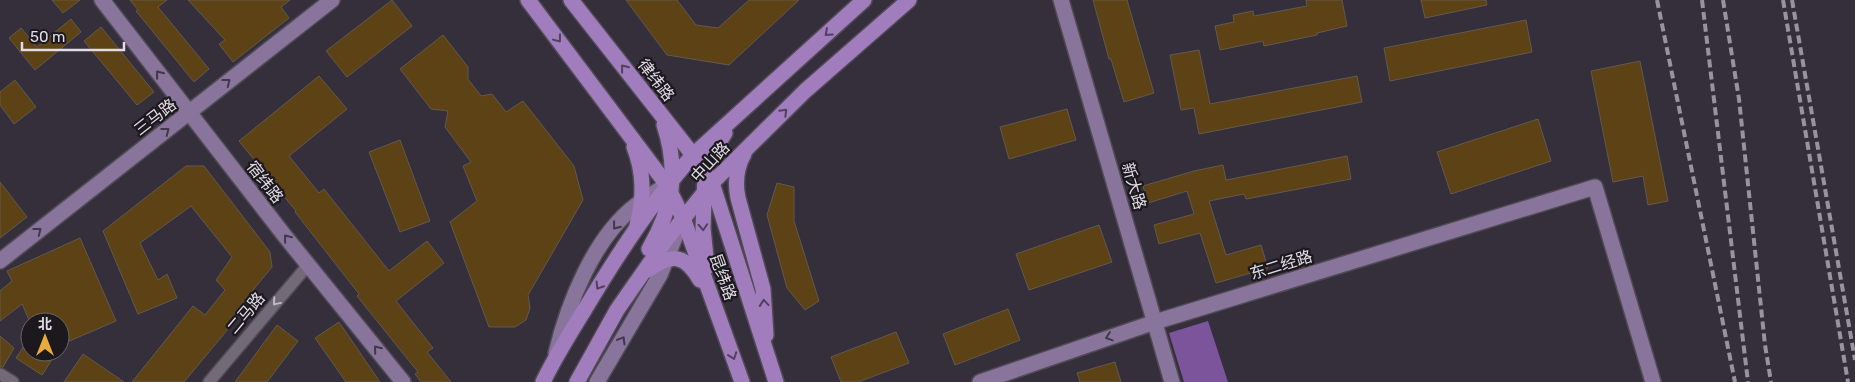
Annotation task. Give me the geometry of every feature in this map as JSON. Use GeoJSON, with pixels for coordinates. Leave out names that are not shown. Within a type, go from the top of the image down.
{"type":"FeatureCollection","features":[{"type":"Feature","properties":{"kind":"main road"},"geometry":{"type":"LineString","coordinates":[[528,0],[628,133],[670,185]]}},
{"type":"Feature","properties":{"kind":"main road","name":"律纬路"},"geometry":{"type":"LineString","coordinates":[[571,0],[693,154],[707,183]]}},
{"type":"Feature","properties":{"kind":"main road","name":"中山路"},"geometry":{"type":"LineString","coordinates":[[543,382],[556,356],[615,259],[693,154],[864,0]]}},
{"type":"Feature","properties":{"kind":"main road","name":"中山路"},"geometry":{"type":"LineString","coordinates":[[577,382],[633,286],[707,183],[749,146],[805,91],[909,0]]}},
{"type":"Feature","properties":{"kind":"main road"},"geometry":{"type":"LineString","coordinates":[[712,298],[703,228],[707,163],[718,142],[748,104]]}},
{"type":"Feature","properties":{"kind":"main road"},"geometry":{"type":"LineString","coordinates":[[633,286],[660,228],[670,185],[672,156],[670,143],[664,124],[654,106]]}},
{"type":"Feature","properties":{"kind":"main road"},"geometry":{"type":"LineString","coordinates":[[628,133],[635,150],[641,174],[641,202],[635,231]]}},
{"type":"Feature","properties":{"kind":"main road"},"geometry":{"type":"LineString","coordinates":[[749,146],[741,159],[736,183],[738,198],[763,289],[766,352]]}},
{"type":"Feature","properties":{"kind":"main road","name":"昆纬路"},"geometry":{"type":"LineString","coordinates":[[707,183],[776,382]]}},
{"type":"Feature","properties":{"kind":"main road","name":"昆纬路"},"geometry":{"type":"LineString","coordinates":[[670,185],[742,382]]}},
{"type":"Feature","properties":{"kind":"main road"},"geometry":{"type":"LineString","coordinates":[[633,286],[648,270],[668,258],[684,261],[691,267],[712,298]]}},
{"type":"Feature","properties":{"kind":"street","name":"宿纬路"},"geometry":{"type":"LineString","coordinates":[[102,0],[308,265],[403,382]]}},
{"type":"Feature","properties":{"kind":"street","name":"三马路"},"geometry":{"type":"LineString","coordinates":[[0,261],[332,0]]}},
{"type":"Feature","properties":{"kind":"street","name":"新大路"},"geometry":{"type":"LineString","coordinates":[[1061,0],[1172,382]]}},
{"type":"Feature","properties":{"kind":"street"},"geometry":{"type":"LineString","coordinates":[[556,356],[566,317],[586,269],[598,250],[621,219],[641,202],[670,185]]}},
{"type":"Feature","properties":{"kind":"street","name":"东二经路"},"geometry":{"type":"LineString","coordinates":[[980,382],[1155,322],[1595,188],[1653,382]]}},
{"type":"Feature","properties":{"kind":"street"},"geometry":{"type":"LineString","coordinates":[[597,382],[649,296],[668,258],[683,218]]}},
{"type":"Feature","properties":{"kind":"street","name":"二马路"},"geometry":{"type":"LineString","coordinates":[[209,382],[308,265]]}},
{"type":"Feature","properties":{"kind":"street"},"geometry":{"type":"LineString","coordinates":[[0,374],[13,382]]}},
{"type":"Feature","properties":{"kind":"shaded area"},"geometry":{"type":"Polygon","coordinates":[[[1208,321],[1228,382],[1184,382],[1169,333],[1208,321]]]}},
{"type":"Feature","properties":{"kind":"building"},"geometry":{"type":"Polygon","coordinates":[[[52,0],[80,0],[63,13],[52,0]]]}},
{"type":"Feature","properties":{"kind":"building"},"geometry":{"type":"Polygon","coordinates":[[[130,0],[167,0],[158,7],[209,69],[194,82],[136,11],[138,10],[130,0]]]}},
{"type":"Feature","properties":{"kind":"building"},"geometry":{"type":"Polygon","coordinates":[[[188,0],[290,0],[281,7],[289,18],[233,62],[219,44],[225,40],[188,0]]]}},
{"type":"Feature","properties":{"kind":"building"},"geometry":{"type":"Polygon","coordinates":[[[392,0],[412,26],[347,77],[326,51],[392,0]]]}},
{"type":"Feature","properties":{"kind":"building"},"geometry":{"type":"Polygon","coordinates":[[[626,0],[677,0],[696,25],[718,28],[749,0],[799,0],[729,65],[667,55],[626,0]]]}},
{"type":"Feature","properties":{"kind":"building"},"geometry":{"type":"Polygon","coordinates":[[[1093,0],[1127,0],[1154,93],[1124,102],[1111,59],[1109,59],[1093,0]]]}},
{"type":"Feature","properties":{"kind":"building"},"geometry":{"type":"Polygon","coordinates":[[[1306,0],[1342,0],[1347,26],[1317,33],[1317,35],[1264,46],[1263,41],[1220,50],[1215,26],[1234,22],[1233,15],[1253,11],[1254,16],[1307,6],[1306,0]]]}},
{"type":"Feature","properties":{"kind":"building"},"geometry":{"type":"Polygon","coordinates":[[[1421,0],[1486,0],[1487,5],[1425,18],[1421,0]]]}},
{"type":"Feature","properties":{"kind":"building"},"geometry":{"type":"Polygon","coordinates":[[[71,19],[81,32],[35,70],[9,38],[21,28],[37,47],[71,19]]]}},
{"type":"Feature","properties":{"kind":"building"},"geometry":{"type":"Polygon","coordinates":[[[1526,20],[1532,52],[1390,81],[1384,48],[1526,20]]]}},
{"type":"Feature","properties":{"kind":"building"},"geometry":{"type":"Polygon","coordinates":[[[101,27],[154,92],[137,105],[84,41],[101,27]]]}},
{"type":"Feature","properties":{"kind":"building"},"geometry":{"type":"Polygon","coordinates":[[[443,35],[468,67],[468,79],[481,96],[492,94],[506,112],[523,101],[574,166],[583,200],[528,295],[530,308],[526,320],[515,327],[489,327],[450,222],[477,201],[463,166],[471,162],[445,127],[448,111],[431,109],[400,69],[443,35]]]}},
{"type":"Feature","properties":{"kind":"building"},"geometry":{"type":"Polygon","coordinates":[[[1199,50],[1210,104],[1357,76],[1362,102],[1199,134],[1194,108],[1181,110],[1170,55],[1199,50]]]}},
{"type":"Feature","properties":{"kind":"building"},"geometry":{"type":"Polygon","coordinates":[[[1640,61],[1668,201],[1648,205],[1643,176],[1613,182],[1591,71],[1640,61]]]}},
{"type":"Feature","properties":{"kind":"building"},"geometry":{"type":"Polygon","coordinates":[[[319,76],[347,109],[289,156],[319,193],[324,189],[389,271],[427,241],[444,263],[396,301],[433,348],[427,352],[451,382],[421,382],[415,374],[418,372],[357,296],[359,294],[296,211],[239,141],[319,76]]]}},
{"type":"Feature","properties":{"kind":"building"},"geometry":{"type":"Polygon","coordinates":[[[15,80],[36,107],[14,124],[0,105],[0,92],[15,80]]]}},
{"type":"Feature","properties":{"kind":"building"},"geometry":{"type":"Polygon","coordinates":[[[1067,109],[1076,140],[1009,159],[1000,127],[1067,109]]]}},
{"type":"Feature","properties":{"kind":"building"},"geometry":{"type":"Polygon","coordinates":[[[1538,119],[1551,161],[1451,194],[1437,152],[1538,119]]]}},
{"type":"Feature","properties":{"kind":"building"},"geometry":{"type":"Polygon","coordinates":[[[400,140],[430,221],[400,232],[369,152],[400,140]]]}},
{"type":"Feature","properties":{"kind":"building"},"geometry":{"type":"Polygon","coordinates":[[[1347,156],[1351,179],[1246,199],[1244,194],[1209,201],[1226,255],[1261,245],[1268,268],[1216,283],[1200,233],[1159,244],[1154,225],[1194,214],[1187,191],[1148,203],[1143,186],[1194,171],[1223,165],[1226,180],[1347,156]]]}},
{"type":"Feature","properties":{"kind":"building"},"geometry":{"type":"Polygon","coordinates":[[[186,166],[204,166],[270,252],[272,267],[234,313],[238,317],[184,382],[132,382],[193,306],[205,315],[225,290],[216,280],[232,257],[191,206],[140,243],[158,280],[167,274],[177,298],[138,314],[103,231],[186,166]]]}},
{"type":"Feature","properties":{"kind":"building"},"geometry":{"type":"Polygon","coordinates":[[[0,182],[27,217],[0,238],[0,182]]]}},
{"type":"Feature","properties":{"kind":"building"},"geometry":{"type":"Polygon","coordinates":[[[777,183],[794,187],[794,221],[819,301],[805,310],[787,288],[767,215],[777,183]]]}},
{"type":"Feature","properties":{"kind":"building"},"geometry":{"type":"Polygon","coordinates":[[[1099,225],[1112,262],[1029,290],[1016,254],[1099,225]]]}},
{"type":"Feature","properties":{"kind":"building"},"geometry":{"type":"Polygon","coordinates":[[[80,238],[116,321],[70,341],[70,312],[26,312],[22,304],[0,321],[0,291],[12,281],[7,271],[80,238]]]}},
{"type":"Feature","properties":{"kind":"building"},"geometry":{"type":"Polygon","coordinates":[[[1008,309],[1020,340],[955,365],[943,334],[1008,309]]]}},
{"type":"Feature","properties":{"kind":"building"},"geometry":{"type":"Polygon","coordinates":[[[339,322],[380,382],[346,382],[315,338],[339,322]]]}},
{"type":"Feature","properties":{"kind":"building"},"geometry":{"type":"Polygon","coordinates":[[[277,325],[298,341],[267,382],[235,382],[277,325]]]}},
{"type":"Feature","properties":{"kind":"building"},"geometry":{"type":"Polygon","coordinates":[[[896,332],[909,363],[858,382],[841,382],[831,357],[896,332]]]}},
{"type":"Feature","properties":{"kind":"building"},"geometry":{"type":"Polygon","coordinates":[[[0,336],[14,348],[3,367],[0,367],[0,336]]]}},
{"type":"Feature","properties":{"kind":"building"},"geometry":{"type":"Polygon","coordinates":[[[20,352],[20,361],[16,358],[20,352]]]}},
{"type":"Feature","properties":{"kind":"building"},"geometry":{"type":"Polygon","coordinates":[[[83,354],[124,382],[64,382],[83,354]]]}},
{"type":"Feature","properties":{"kind":"building"},"geometry":{"type":"Polygon","coordinates":[[[22,362],[50,362],[42,375],[22,362]]]}},
{"type":"Feature","properties":{"kind":"building"},"geometry":{"type":"Polygon","coordinates":[[[1115,362],[1121,382],[1080,382],[1077,373],[1115,362]]]}},
{"type":"Feature","properties":{"kind":"railway"},"geometry":{"type":"LineString","coordinates":[[1657,0],[1735,382]]}},
{"type":"Feature","properties":{"kind":"railway"},"geometry":{"type":"LineString","coordinates":[[1702,0],[1748,382]]}},
{"type":"Feature","properties":{"kind":"railway"},"geometry":{"type":"LineString","coordinates":[[1723,0],[1739,99],[1765,345],[1771,382]]}},
{"type":"Feature","properties":{"kind":"railway"},"geometry":{"type":"LineString","coordinates":[[1783,0],[1848,382]]}},
{"type":"Feature","properties":{"kind":"railway"},"geometry":{"type":"LineString","coordinates":[[1792,0],[1855,360]]}}]}
